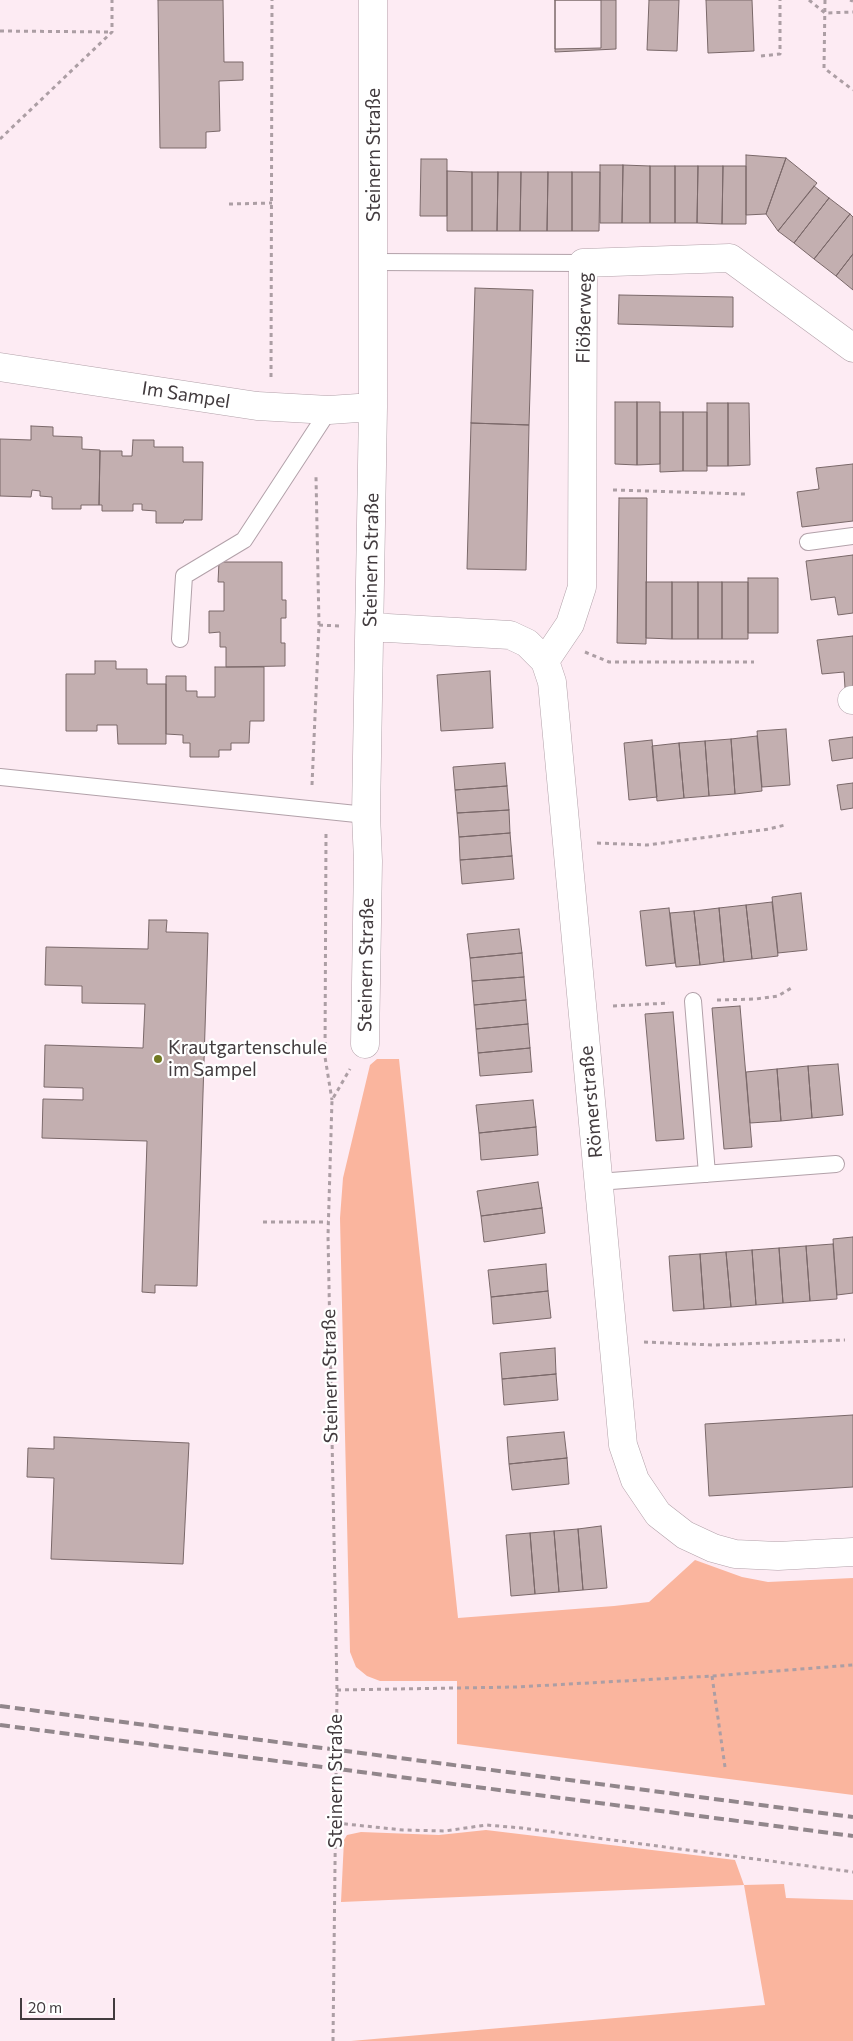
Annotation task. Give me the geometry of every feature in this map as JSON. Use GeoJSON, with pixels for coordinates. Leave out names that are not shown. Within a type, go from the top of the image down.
{"type":"FeatureCollection","features":[{"type":"Feature","properties":{"kind":"street","name":"Steinern Straße"},"geometry":{"type":"LineString","coordinates":[[365,1044],[368,861],[366,815],[373,408],[373,0]]}},
{"type":"Feature","properties":{"kind":"street","name":"Flößerweg"},"geometry":{"type":"LineString","coordinates":[[552,651],[570,624],[582,587],[583,263],[730,258],[853,348]]}},
{"type":"Feature","properties":{"kind":"street","name":"Im Sampel"},"geometry":{"type":"LineString","coordinates":[[0,366],[269,406],[329,410],[373,408]]}},
{"type":"Feature","properties":{"kind":"street","name":"Römerstraße"},"geometry":{"type":"LineString","coordinates":[[370,627],[510,636],[552,651],[552,682],[623,1445],[635,1480],[658,1514],[685,1535],[713,1548],[735,1554],[778,1556],[853,1552]]}},
{"type":"Feature","properties":{"kind":"lane"},"geometry":{"type":"LineString","coordinates":[[374,262],[583,263]]}},
{"type":"Feature","properties":{"kind":"lane"},"geometry":{"type":"LineString","coordinates":[[180,639],[184,576],[244,540],[329,410]]}},
{"type":"Feature","properties":{"kind":"lane"},"geometry":{"type":"LineString","coordinates":[[808,542],[853,536]]}},
{"type":"Feature","properties":{"kind":"lane"},"geometry":{"type":"LineString","coordinates":[[0,777],[366,815]]}},
{"type":"Feature","properties":{"kind":"lane"},"geometry":{"type":"LineString","coordinates":[[692,1001],[707,1174]]}},
{"type":"Feature","properties":{"kind":"lane"},"geometry":{"type":"LineString","coordinates":[[598,1182],[836,1164]]}},
{"type":"Feature","properties":{"kind":"path"},"geometry":{"type":"LineString","coordinates":[[0,139],[112,32],[112,0]]}},
{"type":"Feature","properties":{"kind":"path"},"geometry":{"type":"LineString","coordinates":[[269,406],[272,368],[272,0]]}},
{"type":"Feature","properties":{"kind":"path"},"geometry":{"type":"LineString","coordinates":[[761,56],[780,54],[780,0]]}},
{"type":"Feature","properties":{"kind":"path"},"geometry":{"type":"LineString","coordinates":[[809,0],[825,13],[853,12]]}},
{"type":"Feature","properties":{"kind":"path"},"geometry":{"type":"LineString","coordinates":[[825,0],[824,68],[853,90]]}},
{"type":"Feature","properties":{"kind":"path"},"geometry":{"type":"LineString","coordinates":[[0,31],[112,32]]}},
{"type":"Feature","properties":{"kind":"path"},"geometry":{"type":"LineString","coordinates":[[229,204],[272,203]]}},
{"type":"Feature","properties":{"kind":"path"},"geometry":{"type":"LineString","coordinates":[[316,473],[319,625],[319,810],[325,1057],[332,1100]]}},
{"type":"Feature","properties":{"kind":"path"},"geometry":{"type":"LineString","coordinates":[[582,488],[746,494]]}},
{"type":"Feature","properties":{"kind":"path"},"geometry":{"type":"LineString","coordinates":[[552,651],[609,662],[754,662]]}},
{"type":"Feature","properties":{"kind":"path"},"geometry":{"type":"LineString","coordinates":[[567,841],[647,845],[769,829],[785,824]]}},
{"type":"Feature","properties":{"kind":"path","name":"Steinern Straße"},"geometry":{"type":"LineString","coordinates":[[334,2041],[337,1690],[327,1283],[328,1222],[332,1100],[365,1044]]}},
{"type":"Feature","properties":{"kind":"path"},"geometry":{"type":"LineString","coordinates":[[262,1222],[328,1222]]}},
{"type":"Feature","properties":{"kind":"path"},"geometry":{"type":"LineString","coordinates":[[613,1340],[713,1345],[845,1340]]}},
{"type":"Feature","properties":{"kind":"path"},"geometry":{"type":"LineString","coordinates":[[337,1690],[516,1687],[712,1676],[853,1665]]}},
{"type":"Feature","properties":{"kind":"path"},"geometry":{"type":"LineString","coordinates":[[712,1676],[725,1766]]}},
{"type":"Feature","properties":{"kind":"path"},"geometry":{"type":"LineString","coordinates":[[336,1822],[403,1830],[445,1831],[486,1825],[522,1828],[853,1872]]}},
{"type":"Feature","properties":{"kind":"shaded area"},"geometry":{"type":"Polygon","coordinates":[[[377,1059],[399,1059],[458,1618],[649,1602],[695,1560],[742,1577],[768,1582],[853,1578],[853,1795],[457,1744],[457,1681],[380,1681],[367,1676],[356,1667],[350,1652],[340,1218],[343,1178],[370,1065],[377,1059]]]}},
{"type":"Feature","properties":{"kind":"shaded area"},"geometry":{"type":"Polygon","coordinates":[[[486,1830],[735,1860],[744,1885],[341,1902],[344,1840],[347,1835],[361,1832],[439,1835],[486,1830]]]}},
{"type":"Feature","properties":{"kind":"shaded area"},"geometry":{"type":"Polygon","coordinates":[[[784,1884],[786,1898],[853,1900],[853,2041],[351,2041],[765,2005],[744,1885],[784,1884]]]}},
{"type":"Feature","properties":{"kind":"building"},"geometry":{"type":"Polygon","coordinates":[[[158,0],[223,0],[224,62],[243,62],[243,80],[219,81],[220,131],[206,132],[206,148],[160,148],[158,0]]]}},
{"type":"Feature","properties":{"kind":"building"},"geometry":{"type":"Polygon","coordinates":[[[555,0],[601,0],[601,48],[555,49],[555,0]]]}},
{"type":"Feature","properties":{"kind":"building"},"geometry":{"type":"Polygon","coordinates":[[[555,0],[616,0],[616,49],[555,52],[555,0]]]}},
{"type":"Feature","properties":{"kind":"building"},"geometry":{"type":"Polygon","coordinates":[[[649,0],[679,0],[677,51],[647,50],[649,0]]]}},
{"type":"Feature","properties":{"kind":"building"},"geometry":{"type":"Polygon","coordinates":[[[706,0],[752,0],[754,51],[708,53],[706,0]]]}},
{"type":"Feature","properties":{"kind":"building"},"geometry":{"type":"Polygon","coordinates":[[[746,155],[786,158],[766,214],[746,215],[746,155]]]}},
{"type":"Feature","properties":{"kind":"building"},"geometry":{"type":"Polygon","coordinates":[[[786,158],[817,183],[778,231],[766,214],[786,158]]]}},
{"type":"Feature","properties":{"kind":"building"},"geometry":{"type":"Polygon","coordinates":[[[421,159],[447,159],[447,216],[420,216],[421,159]]]}},
{"type":"Feature","properties":{"kind":"building"},"geometry":{"type":"Polygon","coordinates":[[[600,165],[623,165],[622,223],[600,223],[600,165]]]}},
{"type":"Feature","properties":{"kind":"building"},"geometry":{"type":"Polygon","coordinates":[[[623,165],[650,166],[650,223],[622,223],[623,165]]]}},
{"type":"Feature","properties":{"kind":"building"},"geometry":{"type":"Polygon","coordinates":[[[650,166],[675,166],[675,223],[650,223],[650,166]]]}},
{"type":"Feature","properties":{"kind":"building"},"geometry":{"type":"Polygon","coordinates":[[[675,166],[698,166],[697,223],[675,223],[675,166]]]}},
{"type":"Feature","properties":{"kind":"building"},"geometry":{"type":"Polygon","coordinates":[[[698,166],[723,166],[722,224],[697,223],[698,166]]]}},
{"type":"Feature","properties":{"kind":"building"},"geometry":{"type":"Polygon","coordinates":[[[723,166],[746,166],[746,224],[722,224],[723,166]]]}},
{"type":"Feature","properties":{"kind":"building"},"geometry":{"type":"Polygon","coordinates":[[[447,171],[472,172],[472,231],[447,231],[447,171]]]}},
{"type":"Feature","properties":{"kind":"building"},"geometry":{"type":"Polygon","coordinates":[[[472,172],[498,172],[497,231],[472,231],[472,172]]]}},
{"type":"Feature","properties":{"kind":"building"},"geometry":{"type":"Polygon","coordinates":[[[498,172],[521,172],[520,231],[497,231],[498,172]]]}},
{"type":"Feature","properties":{"kind":"building"},"geometry":{"type":"Polygon","coordinates":[[[521,172],[548,172],[547,231],[520,231],[521,172]]]}},
{"type":"Feature","properties":{"kind":"building"},"geometry":{"type":"Polygon","coordinates":[[[548,172],[572,172],[572,231],[547,231],[548,172]]]}},
{"type":"Feature","properties":{"kind":"building"},"geometry":{"type":"Polygon","coordinates":[[[572,172],[600,172],[599,231],[572,231],[572,172]]]}},
{"type":"Feature","properties":{"kind":"building"},"geometry":{"type":"Polygon","coordinates":[[[814,186],[829,198],[794,243],[778,231],[814,186]]]}},
{"type":"Feature","properties":{"kind":"building"},"geometry":{"type":"Polygon","coordinates":[[[829,198],[850,214],[814,259],[794,243],[829,198]]]}},
{"type":"Feature","properties":{"kind":"building"},"geometry":{"type":"Polygon","coordinates":[[[850,214],[853,217],[853,254],[836,276],[814,259],[850,214]]]}},
{"type":"Feature","properties":{"kind":"building"},"geometry":{"type":"Polygon","coordinates":[[[853,254],[853,290],[836,276],[853,254]]]}},
{"type":"Feature","properties":{"kind":"building"},"geometry":{"type":"Polygon","coordinates":[[[475,288],[533,290],[529,425],[471,423],[475,288]]]}},
{"type":"Feature","properties":{"kind":"building"},"geometry":{"type":"Polygon","coordinates":[[[619,295],[733,297],[733,327],[618,324],[619,295]]]}},
{"type":"Feature","properties":{"kind":"building"},"geometry":{"type":"Polygon","coordinates":[[[615,402],[637,402],[637,465],[615,464],[615,402]]]}},
{"type":"Feature","properties":{"kind":"building"},"geometry":{"type":"Polygon","coordinates":[[[637,402],[660,402],[660,464],[637,465],[637,402]]]}},
{"type":"Feature","properties":{"kind":"building"},"geometry":{"type":"Polygon","coordinates":[[[707,403],[728,403],[728,466],[707,466],[707,403]]]}},
{"type":"Feature","properties":{"kind":"building"},"geometry":{"type":"Polygon","coordinates":[[[728,403],[749,403],[750,465],[728,466],[728,403]]]}},
{"type":"Feature","properties":{"kind":"building"},"geometry":{"type":"Polygon","coordinates":[[[660,412],[683,412],[683,471],[660,472],[660,412]]]}},
{"type":"Feature","properties":{"kind":"building"},"geometry":{"type":"Polygon","coordinates":[[[683,412],[707,412],[707,471],[683,471],[683,412]]]}},
{"type":"Feature","properties":{"kind":"building"},"geometry":{"type":"Polygon","coordinates":[[[471,423],[529,425],[526,570],[467,569],[471,423]]]}},
{"type":"Feature","properties":{"kind":"building"},"geometry":{"type":"Polygon","coordinates":[[[31,426],[53,427],[53,436],[82,437],[82,449],[100,450],[99,505],[81,505],[81,509],[52,509],[52,497],[40,496],[40,491],[32,490],[31,497],[0,496],[0,439],[31,440],[31,426]]]}},
{"type":"Feature","properties":{"kind":"building"},"geometry":{"type":"Polygon","coordinates":[[[133,440],[154,440],[154,447],[183,447],[183,462],[203,462],[202,520],[184,520],[183,523],[156,523],[156,511],[142,510],[142,504],[133,504],[133,511],[102,511],[102,505],[99,505],[100,451],[122,451],[122,456],[132,456],[133,440]]]}},
{"type":"Feature","properties":{"kind":"building"},"geometry":{"type":"Polygon","coordinates":[[[853,464],[853,521],[802,527],[797,492],[819,489],[816,468],[853,464]]]}},
{"type":"Feature","properties":{"kind":"building"},"geometry":{"type":"Polygon","coordinates":[[[619,498],[647,498],[646,644],[617,643],[619,498]]]}},
{"type":"Feature","properties":{"kind":"building"},"geometry":{"type":"Polygon","coordinates":[[[853,555],[853,613],[838,615],[835,597],[811,600],[806,561],[853,555]]]}},
{"type":"Feature","properties":{"kind":"building"},"geometry":{"type":"Polygon","coordinates":[[[219,562],[282,562],[282,600],[286,600],[286,618],[281,618],[281,643],[285,643],[285,666],[226,667],[226,647],[220,647],[220,632],[209,633],[209,611],[224,611],[224,582],[218,582],[219,562]]]}},
{"type":"Feature","properties":{"kind":"building"},"geometry":{"type":"Polygon","coordinates":[[[748,578],[778,578],[778,633],[748,633],[748,578]]]}},
{"type":"Feature","properties":{"kind":"building"},"geometry":{"type":"Polygon","coordinates":[[[646,582],[672,582],[672,639],[646,638],[646,582]]]}},
{"type":"Feature","properties":{"kind":"building"},"geometry":{"type":"Polygon","coordinates":[[[672,582],[698,582],[698,639],[672,639],[672,582]]]}},
{"type":"Feature","properties":{"kind":"building"},"geometry":{"type":"Polygon","coordinates":[[[698,582],[722,582],[722,639],[698,639],[698,582]]]}},
{"type":"Feature","properties":{"kind":"building"},"geometry":{"type":"Polygon","coordinates":[[[722,582],[748,582],[748,639],[722,639],[722,582]]]}},
{"type":"Feature","properties":{"kind":"building"},"geometry":{"type":"Polygon","coordinates":[[[853,636],[853,687],[845,688],[844,672],[822,674],[817,640],[853,636]]]}},
{"type":"Feature","properties":{"kind":"building"},"geometry":{"type":"Polygon","coordinates":[[[95,661],[116,661],[116,669],[147,669],[147,684],[166,684],[166,744],[118,744],[117,725],[97,725],[97,731],[66,731],[66,674],[95,674],[95,661]]]}},
{"type":"Feature","properties":{"kind":"building"},"geometry":{"type":"Polygon","coordinates":[[[215,667],[264,667],[264,721],[250,721],[249,743],[231,743],[231,750],[219,750],[219,757],[190,757],[190,743],[183,743],[183,735],[166,734],[166,676],[186,676],[186,691],[197,691],[197,697],[215,697],[215,667]]]}},
{"type":"Feature","properties":{"kind":"building"},"geometry":{"type":"Polygon","coordinates":[[[490,671],[493,728],[441,731],[437,675],[490,671]]]}},
{"type":"Feature","properties":{"kind":"building"},"geometry":{"type":"Polygon","coordinates":[[[786,729],[790,785],[762,787],[757,731],[786,729]]]}},
{"type":"Feature","properties":{"kind":"building"},"geometry":{"type":"Polygon","coordinates":[[[757,736],[762,791],[735,794],[731,739],[757,736]]]}},
{"type":"Feature","properties":{"kind":"building"},"geometry":{"type":"Polygon","coordinates":[[[853,737],[853,758],[832,761],[829,740],[853,737]]]}},
{"type":"Feature","properties":{"kind":"building"},"geometry":{"type":"Polygon","coordinates":[[[731,739],[735,794],[709,796],[705,741],[731,739]]]}},
{"type":"Feature","properties":{"kind":"building"},"geometry":{"type":"Polygon","coordinates":[[[652,740],[657,797],[629,800],[624,743],[652,740]]]}},
{"type":"Feature","properties":{"kind":"building"},"geometry":{"type":"Polygon","coordinates":[[[705,741],[709,796],[684,798],[679,743],[705,741]]]}},
{"type":"Feature","properties":{"kind":"building"},"geometry":{"type":"Polygon","coordinates":[[[679,743],[684,798],[657,801],[652,746],[679,743]]]}},
{"type":"Feature","properties":{"kind":"building"},"geometry":{"type":"Polygon","coordinates":[[[505,763],[507,786],[455,790],[453,767],[505,763]]]}},
{"type":"Feature","properties":{"kind":"building"},"geometry":{"type":"Polygon","coordinates":[[[853,783],[853,808],[841,810],[837,785],[853,783]]]}},
{"type":"Feature","properties":{"kind":"building"},"geometry":{"type":"Polygon","coordinates":[[[507,786],[509,810],[457,813],[455,790],[507,786]]]}},
{"type":"Feature","properties":{"kind":"building"},"geometry":{"type":"Polygon","coordinates":[[[509,810],[510,833],[459,837],[457,813],[509,810]]]}},
{"type":"Feature","properties":{"kind":"building"},"geometry":{"type":"Polygon","coordinates":[[[510,833],[512,856],[460,860],[459,837],[510,833]]]}},
{"type":"Feature","properties":{"kind":"building"},"geometry":{"type":"Polygon","coordinates":[[[512,856],[514,879],[462,884],[460,860],[512,856]]]}},
{"type":"Feature","properties":{"kind":"building"},"geometry":{"type":"Polygon","coordinates":[[[801,893],[807,950],[778,953],[772,897],[801,893]]]}},
{"type":"Feature","properties":{"kind":"building"},"geometry":{"type":"Polygon","coordinates":[[[772,902],[778,956],[752,959],[746,905],[772,902]]]}},
{"type":"Feature","properties":{"kind":"building"},"geometry":{"type":"Polygon","coordinates":[[[746,905],[752,959],[724,962],[719,908],[746,905]]]}},
{"type":"Feature","properties":{"kind":"building"},"geometry":{"type":"Polygon","coordinates":[[[669,908],[675,963],[646,966],[640,911],[669,908]]]}},
{"type":"Feature","properties":{"kind":"building"},"geometry":{"type":"Polygon","coordinates":[[[719,908],[724,962],[700,965],[694,911],[719,908]]]}},
{"type":"Feature","properties":{"kind":"building"},"geometry":{"type":"Polygon","coordinates":[[[694,911],[700,965],[676,967],[670,913],[694,911]]]}},
{"type":"Feature","properties":{"kind":"building"},"geometry":{"type":"Polygon","coordinates":[[[149,920],[167,920],[166,932],[208,933],[197,1286],[155,1285],[155,1293],[142,1292],[147,1141],[42,1138],[43,1099],[83,1100],[83,1088],[44,1087],[45,1045],[143,1048],[145,1004],[82,1003],[82,986],[45,985],[46,947],[148,949],[149,920]]]}},
{"type":"Feature","properties":{"kind":"building"},"geometry":{"type":"Polygon","coordinates":[[[519,929],[522,953],[470,958],[467,934],[519,929]]]}},
{"type":"Feature","properties":{"kind":"building"},"geometry":{"type":"Polygon","coordinates":[[[522,953],[524,977],[472,981],[470,958],[522,953]]]}},
{"type":"Feature","properties":{"kind":"building"},"geometry":{"type":"Polygon","coordinates":[[[524,977],[526,1000],[474,1005],[472,981],[524,977]]]}},
{"type":"Feature","properties":{"kind":"building"},"geometry":{"type":"Polygon","coordinates":[[[526,1000],[528,1024],[476,1029],[474,1005],[526,1000]]]}},
{"type":"Feature","properties":{"kind":"building"},"geometry":{"type":"Polygon","coordinates":[[[740,1006],[752,1147],[724,1149],[712,1008],[740,1006]]]}},
{"type":"Feature","properties":{"kind":"building"},"geometry":{"type":"Polygon","coordinates":[[[673,1012],[684,1139],[656,1141],[645,1014],[673,1012]]]}},
{"type":"Feature","properties":{"kind":"building"},"geometry":{"type":"Polygon","coordinates":[[[528,1024],[530,1048],[478,1053],[476,1029],[528,1024]]]}},
{"type":"Feature","properties":{"kind":"building"},"geometry":{"type":"Polygon","coordinates":[[[530,1048],[532,1072],[480,1076],[478,1053],[530,1048]]]}},
{"type":"Feature","properties":{"kind":"building"},"geometry":{"type":"Polygon","coordinates":[[[838,1064],[843,1115],[812,1118],[808,1066],[838,1064]]]}},
{"type":"Feature","properties":{"kind":"building"},"geometry":{"type":"Polygon","coordinates":[[[808,1066],[812,1118],[781,1121],[777,1069],[808,1066]]]}},
{"type":"Feature","properties":{"kind":"building"},"geometry":{"type":"Polygon","coordinates":[[[777,1069],[781,1121],[750,1123],[746,1072],[777,1069]]]}},
{"type":"Feature","properties":{"kind":"building"},"geometry":{"type":"Polygon","coordinates":[[[533,1100],[536,1127],[479,1133],[476,1105],[533,1100]]]}},
{"type":"Feature","properties":{"kind":"building"},"geometry":{"type":"Polygon","coordinates":[[[536,1127],[538,1155],[481,1160],[479,1133],[536,1127]]]}},
{"type":"Feature","properties":{"kind":"building"},"geometry":{"type":"Polygon","coordinates":[[[538,1182],[542,1208],[481,1216],[477,1191],[538,1182]]]}},
{"type":"Feature","properties":{"kind":"building"},"geometry":{"type":"Polygon","coordinates":[[[542,1208],[545,1233],[484,1242],[481,1216],[542,1208]]]}},
{"type":"Feature","properties":{"kind":"building"},"geometry":{"type":"Polygon","coordinates":[[[853,1237],[853,1293],[837,1295],[833,1239],[853,1237]]]}},
{"type":"Feature","properties":{"kind":"building"},"geometry":{"type":"Polygon","coordinates":[[[833,1244],[837,1299],[810,1301],[806,1246],[833,1244]]]}},
{"type":"Feature","properties":{"kind":"building"},"geometry":{"type":"Polygon","coordinates":[[[806,1246],[810,1301],[783,1303],[779,1248],[806,1246]]]}},
{"type":"Feature","properties":{"kind":"building"},"geometry":{"type":"Polygon","coordinates":[[[779,1248],[783,1303],[756,1305],[752,1250],[779,1248]]]}},
{"type":"Feature","properties":{"kind":"building"},"geometry":{"type":"Polygon","coordinates":[[[752,1250],[756,1305],[731,1307],[726,1252],[752,1250]]]}},
{"type":"Feature","properties":{"kind":"building"},"geometry":{"type":"Polygon","coordinates":[[[726,1252],[731,1307],[704,1309],[700,1254],[726,1252]]]}},
{"type":"Feature","properties":{"kind":"building"},"geometry":{"type":"Polygon","coordinates":[[[700,1254],[704,1309],[673,1311],[669,1256],[700,1254]]]}},
{"type":"Feature","properties":{"kind":"building"},"geometry":{"type":"Polygon","coordinates":[[[546,1264],[548,1291],[491,1297],[488,1270],[546,1264]]]}},
{"type":"Feature","properties":{"kind":"building"},"geometry":{"type":"Polygon","coordinates":[[[548,1291],[551,1318],[493,1324],[491,1297],[548,1291]]]}},
{"type":"Feature","properties":{"kind":"building"},"geometry":{"type":"Polygon","coordinates":[[[555,1348],[556,1374],[502,1379],[500,1353],[555,1348]]]}},
{"type":"Feature","properties":{"kind":"building"},"geometry":{"type":"Polygon","coordinates":[[[556,1374],[558,1400],[504,1405],[502,1379],[556,1374]]]}},
{"type":"Feature","properties":{"kind":"building"},"geometry":{"type":"Polygon","coordinates":[[[853,1415],[853,1487],[709,1496],[705,1424],[853,1415]]]}},
{"type":"Feature","properties":{"kind":"building"},"geometry":{"type":"Polygon","coordinates":[[[564,1432],[567,1458],[509,1464],[507,1437],[564,1432]]]}},
{"type":"Feature","properties":{"kind":"building"},"geometry":{"type":"Polygon","coordinates":[[[54,1437],[189,1443],[183,1564],[51,1559],[54,1478],[27,1477],[28,1448],[54,1449],[54,1437]]]}},
{"type":"Feature","properties":{"kind":"building"},"geometry":{"type":"Polygon","coordinates":[[[567,1458],[569,1484],[512,1490],[509,1464],[567,1458]]]}},
{"type":"Feature","properties":{"kind":"building"},"geometry":{"type":"Polygon","coordinates":[[[601,1526],[607,1588],[583,1590],[578,1529],[601,1526]]]}},
{"type":"Feature","properties":{"kind":"building"},"geometry":{"type":"Polygon","coordinates":[[[578,1529],[583,1590],[559,1592],[554,1531],[578,1529]]]}},
{"type":"Feature","properties":{"kind":"building"},"geometry":{"type":"Polygon","coordinates":[[[554,1531],[559,1592],[535,1594],[530,1533],[554,1531]]]}},
{"type":"Feature","properties":{"kind":"building"},"geometry":{"type":"Polygon","coordinates":[[[530,1533],[535,1594],[511,1596],[506,1535],[530,1533]]]}},
{"type":"Feature","properties":{"kind":"railway"},"geometry":{"type":"LineString","coordinates":[[0,1706],[853,1817]]}},
{"type":"Feature","properties":{"kind":"railway"},"geometry":{"type":"LineString","coordinates":[[0,1725],[853,1836]]}},
{"type":"Feature","properties":{"kind":"place","name":"Krautgartenschule im Sampel"},"geometry":{"type":"Point","coordinates":[158,1059]}}]}
